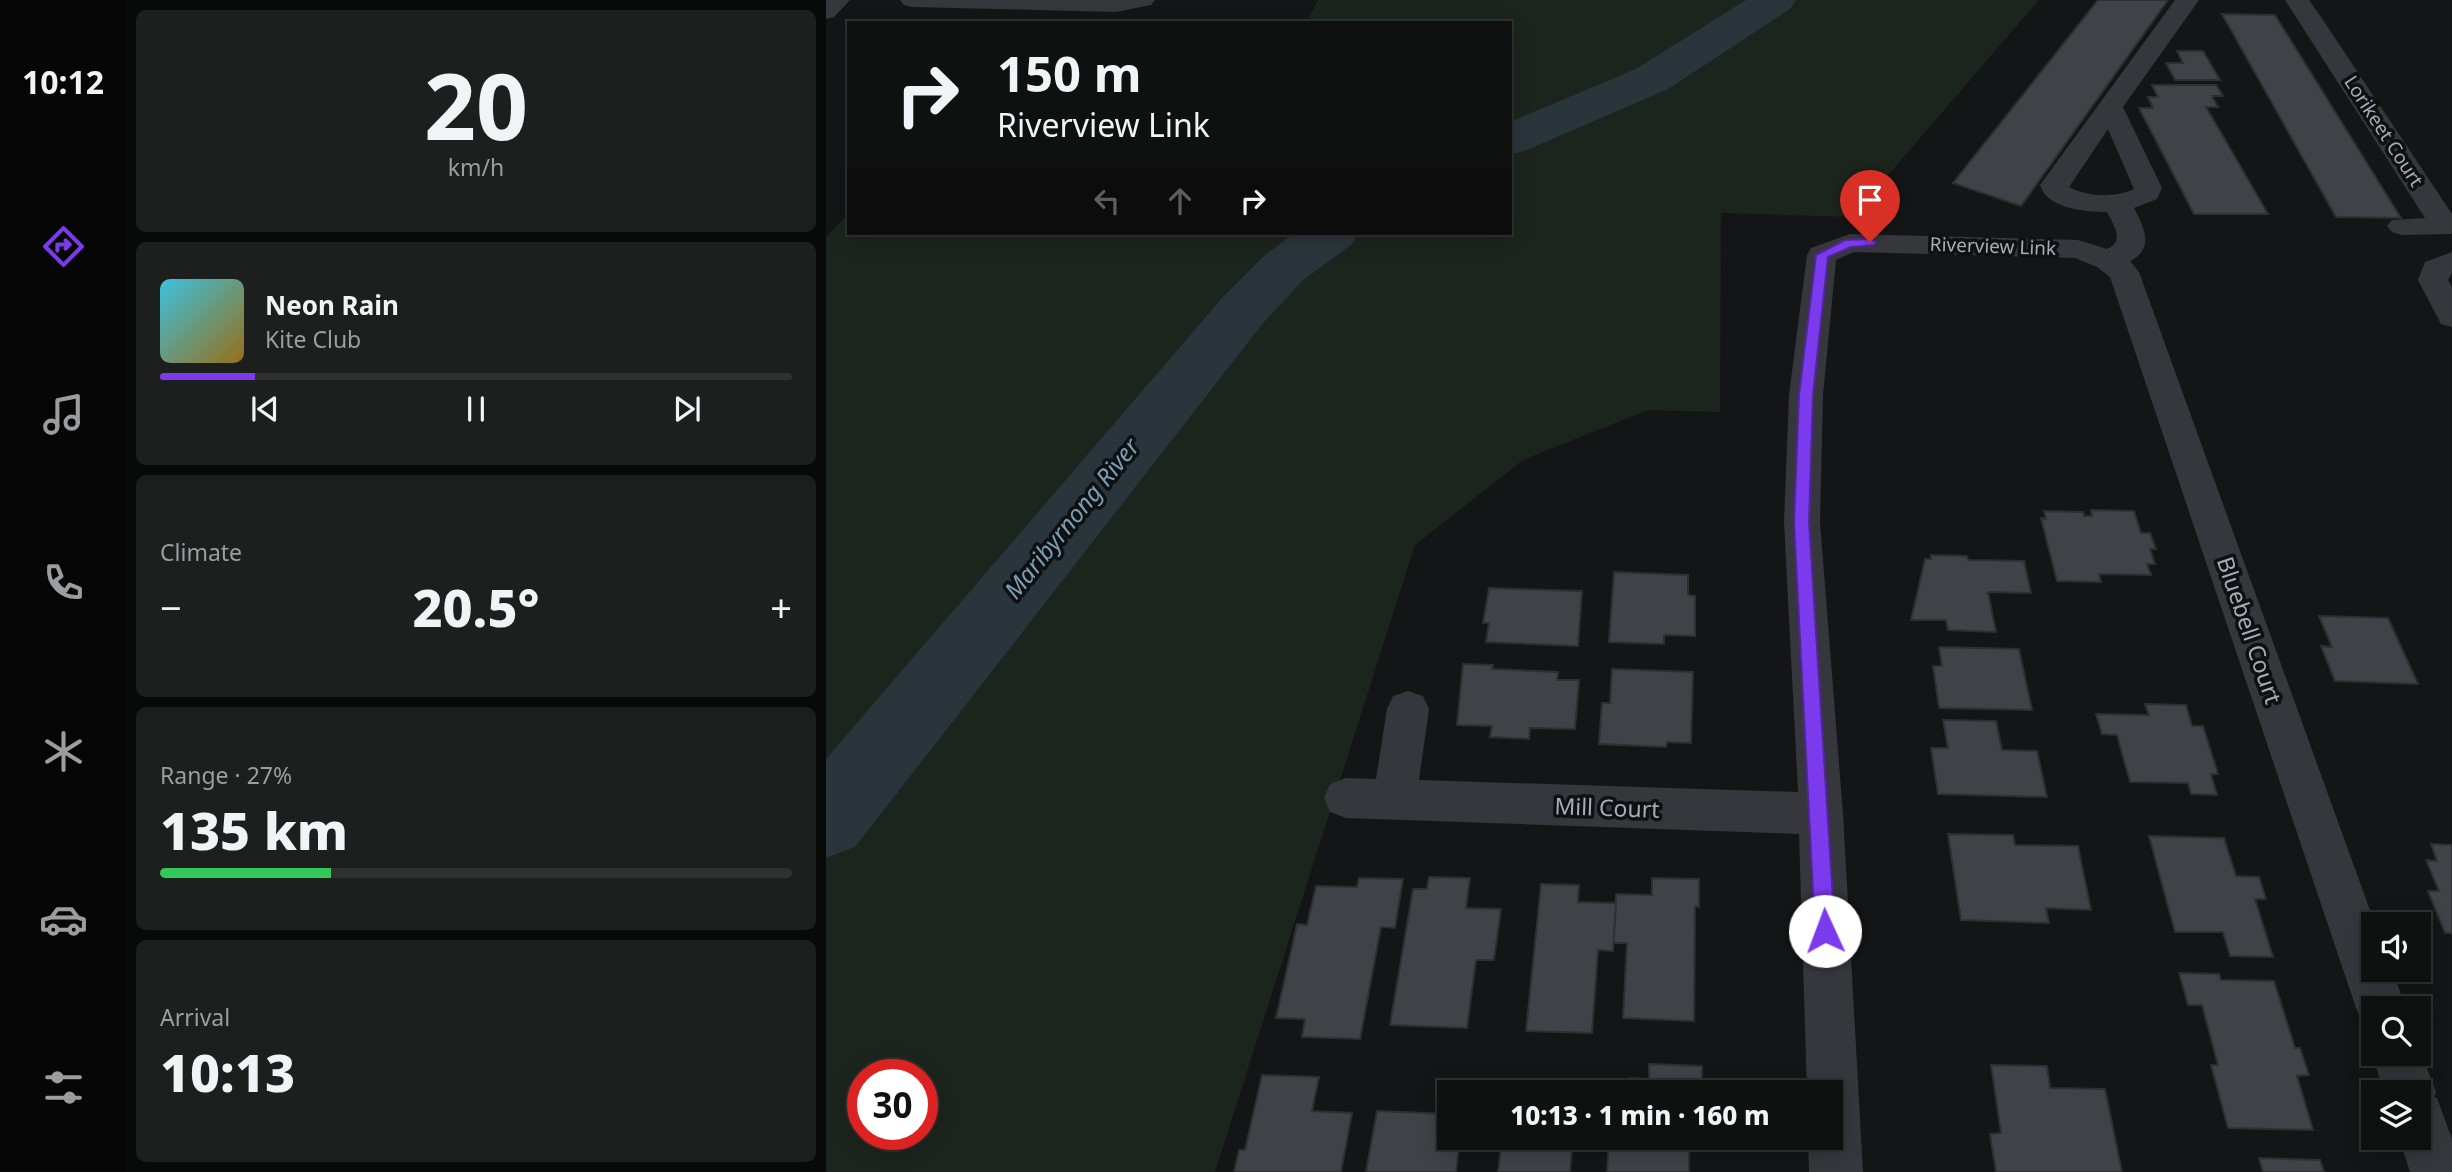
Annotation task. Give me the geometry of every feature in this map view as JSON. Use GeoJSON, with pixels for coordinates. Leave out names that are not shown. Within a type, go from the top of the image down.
{"type":"FeatureCollection","features":[{"type":"Feature","properties":{"kind":"street"},"geometry":{"type":"LineString","coordinates":[[826,12],[838,0]]}},
{"type":"Feature","properties":{"kind":"street"},"geometry":{"type":"LineString","coordinates":[[912,0],[1116,5],[1143,0]]}},
{"type":"Feature","properties":{"kind":"street"},"geometry":{"type":"LineString","coordinates":[[2111,108],[2148,188],[2147,193],[2141,198],[2117,202],[2064,197],[2056,192],[2054,185],[2187,0]]}},
{"type":"Feature","properties":{"kind":"street","name":"Lorikeet Court"},"geometry":{"type":"LineString","coordinates":[[2297,0],[2314,22],[2446,227],[2402,226]]}},
{"type":"Feature","properties":{"kind":"street"},"geometry":{"type":"LineString","coordinates":[[2108,260],[2125,252],[2132,242],[2131,230],[2117,202]]}},
{"type":"Feature","properties":{"kind":"street","name":"Riverview Link"},"geometry":{"type":"LineString","coordinates":[[1821,814],[1802,522],[1806,395],[1822,255],[1850,243],[1870,242],[2078,249],[2108,260]]}},
{"type":"Feature","properties":{"kind":"street","name":"Bluebell Court"},"geometry":{"type":"LineString","coordinates":[[2108,260],[2124,272],[2132,289],[2377,996]]}},
{"type":"Feature","properties":{"kind":"street"},"geometry":{"type":"LineString","coordinates":[[2444,265],[2433,280],[2452,317]]}},
{"type":"Feature","properties":{"kind":"street"},"geometry":{"type":"LineString","coordinates":[[1394,800],[1408,709]]}},
{"type":"Feature","properties":{"kind":"street","name":"Mill Court"},"geometry":{"type":"LineString","coordinates":[[1346,797],[1821,814]]}},
{"type":"Feature","properties":{"kind":"street"},"geometry":{"type":"LineString","coordinates":[[1821,814],[1836,1172]]}},
{"type":"Feature","properties":{"kind":"street"},"geometry":{"type":"LineString","coordinates":[[2429,1150],[2437,1172]]}},
{"type":"Feature","properties":{"kind":"shaded area"},"geometry":{"type":"Polygon","coordinates":[[[1318,0],[2039,0],[1852,217],[1721,213],[1720,412],[1648,410],[1523,460],[1415,545],[1215,1172],[826,1172],[826,237],[847,215],[847,235],[1512,235],[1512,21],[1307,21],[1318,0]]]}},
{"type":"Feature","properties":{"kind":"building"},"geometry":{"type":"Polygon","coordinates":[[[2098,0],[2168,0],[2021,206],[1953,183],[2098,0]]]}},
{"type":"Feature","properties":{"kind":"building"},"geometry":{"type":"Polygon","coordinates":[[[2222,14],[2275,15],[2401,218],[2336,217],[2222,14]]]}},
{"type":"Feature","properties":{"kind":"building"},"geometry":{"type":"Polygon","coordinates":[[[2177,51],[2203,51],[2220,80],[2175,80],[2166,63],[2183,63],[2177,51]]]}},
{"type":"Feature","properties":{"kind":"building"},"geometry":{"type":"Polygon","coordinates":[[[2152,85],[2216,85],[2223,96],[2212,96],[2218,107],[2206,107],[2268,214],[2194,214],[2139,108],[2153,108],[2148,97],[2158,97],[2152,85]]]}},
{"type":"Feature","properties":{"kind":"building"},"geometry":{"type":"Polygon","coordinates":[[[2091,510],[2134,511],[2141,533],[2150,533],[2156,549],[2150,549],[2155,564],[2147,564],[2151,575],[2099,574],[2101,582],[2057,581],[2041,518],[2046,519],[2044,511],[2083,512],[2084,516],[2092,516],[2091,510]]]}},
{"type":"Feature","properties":{"kind":"building"},"geometry":{"type":"Polygon","coordinates":[[[1931,555],[1967,556],[1968,560],[2024,561],[2031,593],[1988,592],[1996,632],[1948,630],[1946,620],[1911,620],[1925,559],[1931,559],[1931,555]]]}},
{"type":"Feature","properties":{"kind":"building"},"geometry":{"type":"Polygon","coordinates":[[[1614,572],[1688,575],[1688,595],[1695,596],[1695,636],[1664,635],[1664,644],[1609,642],[1614,572]]]}},
{"type":"Feature","properties":{"kind":"building"},"geometry":{"type":"Polygon","coordinates":[[[1489,588],[1582,591],[1578,646],[1486,642],[1489,623],[1483,623],[1489,588]]]}},
{"type":"Feature","properties":{"kind":"building"},"geometry":{"type":"Polygon","coordinates":[[[2319,616],[2388,618],[2418,684],[2335,681],[2321,646],[2332,647],[2319,616]]]}},
{"type":"Feature","properties":{"kind":"building"},"geometry":{"type":"Polygon","coordinates":[[[1939,647],[2019,649],[2032,710],[1939,708],[1933,666],[1942,666],[1939,647]]]}},
{"type":"Feature","properties":{"kind":"building"},"geometry":{"type":"Polygon","coordinates":[[[1463,664],[1493,665],[1492,669],[1558,672],[1557,680],[1579,680],[1575,729],[1530,728],[1529,739],[1490,737],[1492,726],[1457,725],[1463,664]]]}},
{"type":"Feature","properties":{"kind":"building"},"geometry":{"type":"Polygon","coordinates":[[[1612,669],[1693,672],[1691,743],[1667,742],[1666,747],[1599,744],[1602,703],[1610,703],[1612,669]]]}},
{"type":"Feature","properties":{"kind":"building"},"geometry":{"type":"Polygon","coordinates":[[[2145,704],[2186,705],[2192,726],[2203,726],[2218,774],[2211,774],[2217,795],[2191,794],[2188,783],[2130,782],[2117,735],[2102,734],[2096,714],[2149,715],[2145,704]]]}},
{"type":"Feature","properties":{"kind":"building"},"geometry":{"type":"Polygon","coordinates":[[[1943,720],[1996,721],[2002,750],[2037,751],[2047,797],[1938,794],[1931,748],[1948,748],[1943,720]]]}},
{"type":"Feature","properties":{"kind":"building"},"geometry":{"type":"Polygon","coordinates":[[[1948,834],[2013,835],[2015,845],[2078,846],[2091,910],[2046,908],[2049,923],[1961,920],[1948,834]]]}},
{"type":"Feature","properties":{"kind":"building"},"geometry":{"type":"Polygon","coordinates":[[[2149,836],[2224,838],[2236,876],[2259,877],[2266,899],[2255,899],[2273,957],[2230,956],[2223,932],[2175,932],[2149,836]]]}},
{"type":"Feature","properties":{"kind":"building"},"geometry":{"type":"Polygon","coordinates":[[[2431,844],[2452,845],[2452,933],[2445,933],[2428,891],[2439,891],[2426,860],[2437,861],[2431,844]]]}},
{"type":"Feature","properties":{"kind":"building"},"geometry":{"type":"Polygon","coordinates":[[[1429,877],[1470,878],[1466,908],[1501,909],[1494,960],[1476,960],[1467,1028],[1390,1025],[1413,889],[1427,889],[1429,877]]]}},
{"type":"Feature","properties":{"kind":"building"},"geometry":{"type":"Polygon","coordinates":[[[1359,878],[1403,879],[1395,928],[1381,927],[1360,1039],[1302,1037],[1305,1019],[1276,1018],[1297,924],[1307,925],[1316,886],[1357,887],[1359,878]]]}},
{"type":"Feature","properties":{"kind":"building"},"geometry":{"type":"Polygon","coordinates":[[[1652,878],[1699,879],[1699,907],[1695,906],[1694,1021],[1623,1018],[1627,943],[1613,943],[1616,894],[1652,895],[1652,878]]]}},
{"type":"Feature","properties":{"kind":"building"},"geometry":{"type":"Polygon","coordinates":[[[1541,884],[1579,885],[1578,902],[1616,903],[1613,951],[1598,950],[1592,1033],[1526,1031],[1541,884]]]}},
{"type":"Feature","properties":{"kind":"building"},"geometry":{"type":"Polygon","coordinates":[[[2179,973],[2219,974],[2221,980],[2274,981],[2295,1048],[2300,1048],[2309,1075],[2297,1076],[2313,1130],[2228,1128],[2211,1065],[2218,1065],[2202,1005],[2188,1005],[2179,973]]]}},
{"type":"Feature","properties":{"kind":"building"},"geometry":{"type":"Polygon","coordinates":[[[1649,1064],[1702,1066],[1702,1080],[1631,1080],[1649,1079],[1649,1064]]]}},
{"type":"Feature","properties":{"kind":"building"},"geometry":{"type":"Polygon","coordinates":[[[1991,1065],[2047,1066],[2050,1088],[2105,1089],[2122,1172],[1996,1172],[1990,1134],[2001,1133],[1991,1065]]]}},
{"type":"Feature","properties":{"kind":"building"},"geometry":{"type":"Polygon","coordinates":[[[1262,1075],[1319,1077],[1312,1111],[1352,1113],[1341,1172],[1234,1172],[1239,1150],[1245,1150],[1262,1075]]]}},
{"type":"Feature","properties":{"kind":"building"},"geometry":{"type":"Polygon","coordinates":[[[1377,1111],[1437,1114],[1437,1150],[1459,1150],[1456,1172],[1366,1172],[1377,1111]]]}},
{"type":"Feature","properties":{"kind":"building"},"geometry":{"type":"Polygon","coordinates":[[[1501,1150],[1572,1150],[1570,1172],[1498,1172],[1501,1150]]]}},
{"type":"Feature","properties":{"kind":"building"},"geometry":{"type":"Polygon","coordinates":[[[1608,1150],[1689,1150],[1689,1172],[1607,1172],[1608,1150]]]}},
{"type":"Feature","properties":{"kind":"building"},"geometry":{"type":"Polygon","coordinates":[[[2259,1158],[2320,1160],[2324,1172],[2263,1172],[2259,1158]]]}},
{"type":"Feature","properties":{"kind":"waterway","name":"Maribyrnong River"},"geometry":{"type":"LineString","coordinates":[[1512,139],[1652,79],[1775,0]]}},
{"type":"Feature","properties":{"kind":"waterway","name":"Maribyrnong River"},"geometry":{"type":"LineString","coordinates":[[826,820],[1243,310],[1284,267],[1329,235]]}},
{"type":"Feature","properties":{"kind":"route"},"geometry":{"type":"LineString","coordinates":[[1825,931],[1821,814],[1802,522],[1806,395],[1822,255],[1850,243],[1870,242]]}}]}
